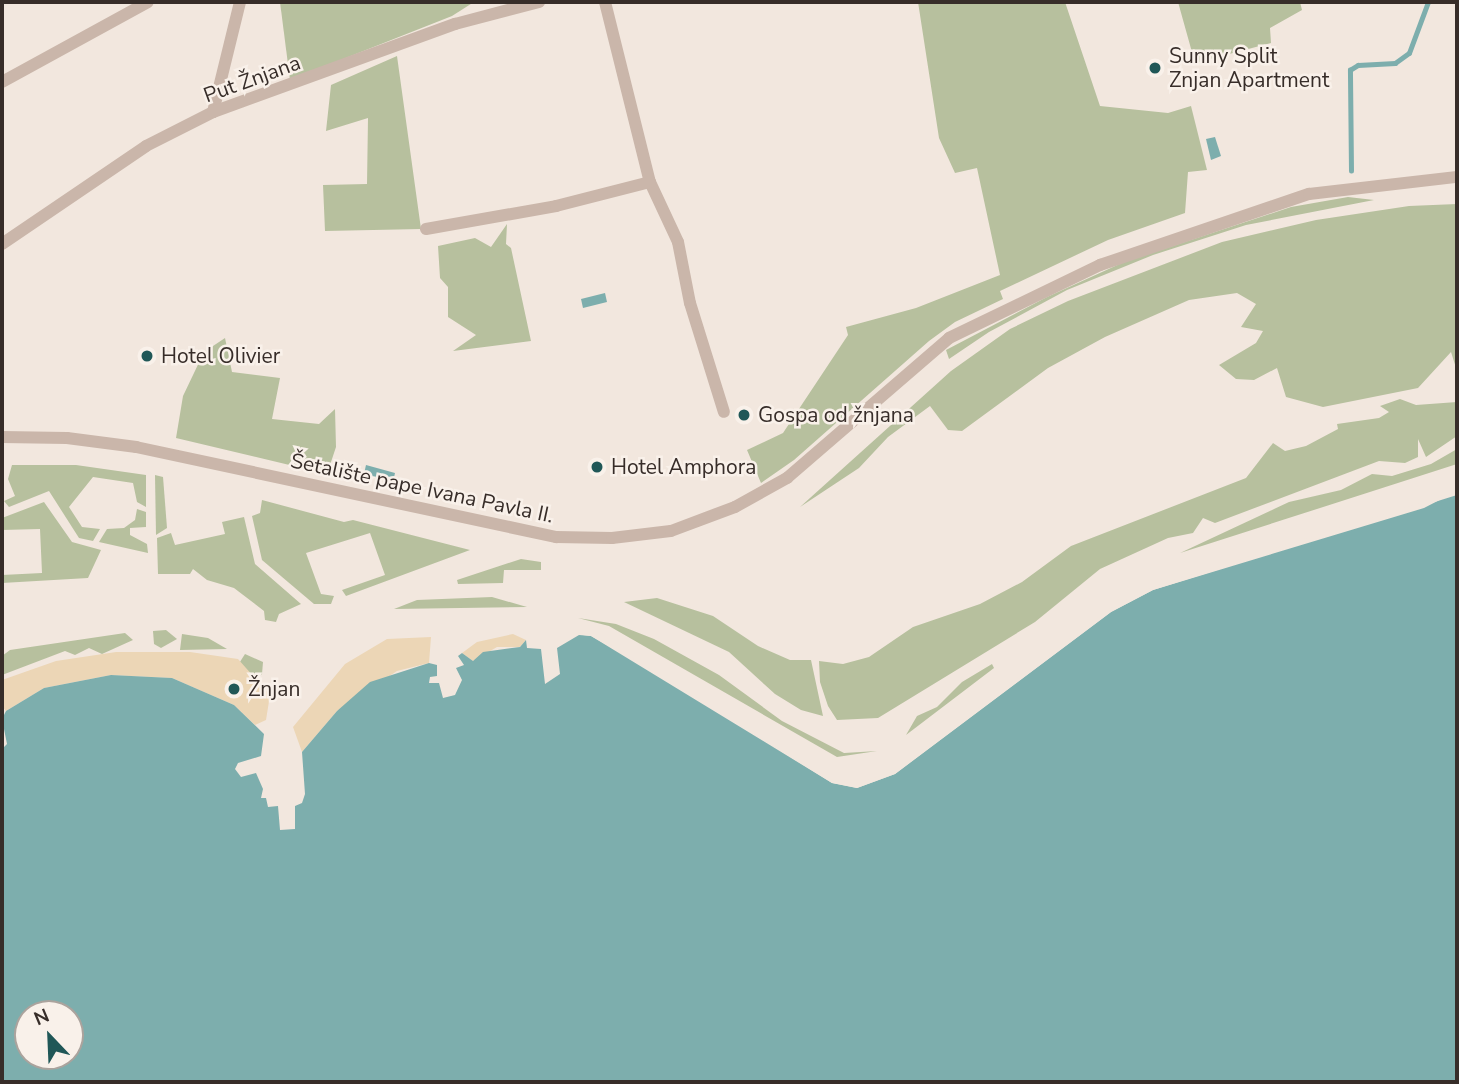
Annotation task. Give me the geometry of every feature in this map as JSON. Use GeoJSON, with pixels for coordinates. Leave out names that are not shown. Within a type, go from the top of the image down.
{"type":"FeatureCollection","features":[{"type":"Feature","properties":{"kind":"street"},"geometry":{"type":"LineString","coordinates":[[2,82],[148,2]]}},
{"type":"Feature","properties":{"kind":"street"},"geometry":{"type":"LineString","coordinates":[[213,112],[240,2]]}},
{"type":"Feature","properties":{"kind":"street","name":"Put Žnjana"},"geometry":{"type":"LineString","coordinates":[[2,244],[146,146],[213,112],[455,24],[539,2]]}},
{"type":"Feature","properties":{"kind":"street"},"geometry":{"type":"LineString","coordinates":[[605,2],[650,182],[678,242],[690,303],[724,412]]}},
{"type":"Feature","properties":{"kind":"street","name":"Šetalište pape Ivana Pavla II."},"geometry":{"type":"LineString","coordinates":[[2,437],[67,438],[135,447],[556,537],[612,538],[671,531],[747,502],[787,478],[949,338],[1100,265],[1309,194],[1457,177]]}},
{"type":"Feature","properties":{"kind":"street"},"geometry":{"type":"LineString","coordinates":[[426,229],[556,206],[650,182]]}},
{"type":"Feature","properties":{"kind":"green space"},"geometry":{"type":"Polygon","coordinates":[[[280,2],[474,2],[452,16],[290,80],[280,2]]]}},
{"type":"Feature","properties":{"kind":"green space"},"geometry":{"type":"Polygon","coordinates":[[[918,2],[1065,2],[1100,106],[1168,113],[1191,106],[1207,170],[1188,172],[1185,213],[1108,240],[1000,291],[1003,299],[955,322],[929,341],[794,460],[761,483],[747,450],[783,433],[848,335],[846,327],[916,308],[1000,275],[977,168],[955,173],[939,138],[918,2]]]}},
{"type":"Feature","properties":{"kind":"green space"},"geometry":{"type":"Polygon","coordinates":[[[1178,2],[1300,2],[1302,10],[1270,28],[1271,43],[1195,63],[1178,2]]]}},
{"type":"Feature","properties":{"kind":"green space"},"geometry":{"type":"Polygon","coordinates":[[[397,56],[421,229],[325,231],[323,185],[367,184],[368,118],[326,131],[331,85],[397,56]]]}},
{"type":"Feature","properties":{"kind":"green space"},"geometry":{"type":"Polygon","coordinates":[[[1348,197],[1374,200],[1246,225],[1153,255],[1067,290],[989,332],[949,359],[946,350],[1047,297],[1124,262],[1291,207],[1348,197]]]}},
{"type":"Feature","properties":{"kind":"green space"},"geometry":{"type":"Polygon","coordinates":[[[1457,204],[1457,371],[1451,352],[1418,388],[1323,407],[1286,397],[1277,368],[1254,380],[1236,379],[1219,365],[1256,343],[1263,331],[1241,327],[1256,304],[1237,293],[1189,300],[1105,337],[1048,368],[962,431],[948,430],[930,406],[888,437],[859,468],[800,507],[951,371],[1010,329],[1068,301],[1222,242],[1316,220],[1409,206],[1457,204]]]}},
{"type":"Feature","properties":{"kind":"green space"},"geometry":{"type":"Polygon","coordinates":[[[507,224],[506,244],[511,248],[531,341],[453,351],[476,335],[448,317],[448,287],[440,278],[438,246],[475,238],[491,247],[507,224]]]}},
{"type":"Feature","properties":{"kind":"green space"},"geometry":{"type":"Polygon","coordinates":[[[225,338],[232,372],[280,378],[272,419],[319,424],[335,409],[336,447],[327,474],[176,438],[183,396],[204,352],[225,338]]]}},
{"type":"Feature","properties":{"kind":"green space"},"geometry":{"type":"Polygon","coordinates":[[[1400,399],[1416,405],[1457,402],[1457,436],[1426,457],[1418,439],[1418,457],[1405,463],[1379,461],[1215,523],[1203,518],[1193,533],[1168,538],[1100,569],[1035,622],[878,718],[837,720],[828,706],[820,682],[819,661],[843,664],[869,657],[913,627],[980,604],[1022,582],[1071,546],[1246,478],[1273,443],[1285,451],[1306,446],[1338,429],[1337,424],[1379,418],[1389,412],[1380,406],[1400,399]]]}},
{"type":"Feature","properties":{"kind":"green space"},"geometry":{"type":"Polygon","coordinates":[[[1457,449],[1457,464],[1180,553],[1289,502],[1341,490],[1372,474],[1392,476],[1431,464],[1457,449]]]}},
{"type":"Feature","properties":{"kind":"green space"},"geometry":{"type":"Polygon","coordinates":[[[12,465],[76,465],[146,475],[146,507],[137,502],[133,483],[93,477],[69,507],[82,527],[100,529],[93,541],[79,538],[49,491],[9,507],[4,501],[15,496],[8,479],[12,465]]]}},
{"type":"Feature","properties":{"kind":"green space"},"geometry":{"type":"Polygon","coordinates":[[[155,475],[163,477],[167,528],[156,535],[155,475]]]}},
{"type":"Feature","properties":{"kind":"green space"},"geometry":{"type":"Polygon","coordinates":[[[262,500],[344,522],[353,520],[470,550],[346,596],[342,590],[385,575],[370,533],[306,553],[321,594],[334,596],[331,604],[314,604],[262,560],[252,516],[260,513],[262,500]]]}},
{"type":"Feature","properties":{"kind":"green space"},"geometry":{"type":"Polygon","coordinates":[[[44,502],[72,542],[101,550],[88,578],[2,583],[2,575],[42,573],[40,529],[2,530],[2,518],[44,502]]]}},
{"type":"Feature","properties":{"kind":"green space"},"geometry":{"type":"Polygon","coordinates":[[[137,509],[146,512],[146,527],[130,528],[130,535],[147,544],[148,553],[99,542],[107,529],[124,528],[135,520],[137,509]]]}},
{"type":"Feature","properties":{"kind":"green space"},"geometry":{"type":"Polygon","coordinates":[[[244,517],[255,564],[301,604],[279,614],[276,622],[265,620],[264,611],[234,588],[207,580],[193,569],[190,574],[158,574],[157,538],[171,533],[175,545],[225,534],[222,522],[244,517]]]}},
{"type":"Feature","properties":{"kind":"green space"},"geometry":{"type":"Polygon","coordinates":[[[521,559],[541,562],[541,570],[504,570],[503,583],[458,584],[457,580],[521,559]]]}},
{"type":"Feature","properties":{"kind":"green space"},"geometry":{"type":"Polygon","coordinates":[[[492,597],[527,607],[394,609],[417,600],[492,597]]]}},
{"type":"Feature","properties":{"kind":"green space"},"geometry":{"type":"Polygon","coordinates":[[[657,598],[713,616],[758,646],[790,660],[811,660],[823,716],[801,710],[775,694],[729,652],[624,602],[657,598]]]}},
{"type":"Feature","properties":{"kind":"green space"},"geometry":{"type":"Polygon","coordinates":[[[578,618],[616,624],[654,639],[719,675],[782,721],[844,753],[877,751],[837,757],[609,626],[578,618]]]}},
{"type":"Feature","properties":{"kind":"green space"},"geometry":{"type":"Polygon","coordinates":[[[166,630],[177,639],[161,648],[154,644],[153,631],[166,630]]]}},
{"type":"Feature","properties":{"kind":"green space"},"geometry":{"type":"Polygon","coordinates":[[[125,633],[133,640],[102,654],[89,648],[75,655],[65,651],[2,675],[2,656],[10,650],[125,633]]]}},
{"type":"Feature","properties":{"kind":"green space"},"geometry":{"type":"Polygon","coordinates":[[[182,634],[208,638],[227,649],[180,650],[182,634]]]}},
{"type":"Feature","properties":{"kind":"green space"},"geometry":{"type":"Polygon","coordinates":[[[245,654],[263,662],[262,674],[253,681],[238,665],[245,654]]]}},
{"type":"Feature","properties":{"kind":"green space"},"geometry":{"type":"Polygon","coordinates":[[[992,664],[994,668],[906,735],[917,716],[937,707],[962,682],[992,664]]]}},
{"type":"Feature","properties":{"kind":"sand"},"geometry":{"type":"Polygon","coordinates":[[[513,634],[526,640],[520,647],[497,647],[473,661],[462,653],[477,642],[513,634]]]}},
{"type":"Feature","properties":{"kind":"sand"},"geometry":{"type":"Polygon","coordinates":[[[431,637],[429,663],[397,671],[337,711],[302,752],[293,727],[345,664],[387,639],[431,637]]]}},
{"type":"Feature","properties":{"kind":"sand","name":"Žnjan"},"geometry":{"type":"Polygon","coordinates":[[[116,652],[190,652],[238,659],[270,695],[266,720],[255,725],[234,705],[172,678],[111,675],[44,688],[6,711],[2,706],[2,680],[56,661],[116,652]]]}},
{"type":"Feature","properties":{"kind":"water"},"geometry":{"type":"Polygon","coordinates":[[[1215,137],[1221,156],[1211,160],[1206,139],[1215,137]]]}},
{"type":"Feature","properties":{"kind":"water"},"geometry":{"type":"Polygon","coordinates":[[[605,293],[607,302],[583,308],[581,299],[605,293]]]}},
{"type":"Feature","properties":{"kind":"water"},"geometry":{"type":"Polygon","coordinates":[[[366,465],[395,473],[393,482],[364,474],[366,465]]]}},
{"type":"Feature","properties":{"kind":"water"},"geometry":{"type":"Polygon","coordinates":[[[1457,495],[1457,1082],[2,1082],[2,749],[7,744],[2,719],[6,711],[44,688],[111,675],[172,678],[234,705],[264,734],[261,756],[238,763],[235,769],[241,777],[256,773],[263,789],[261,798],[266,798],[268,807],[278,806],[280,830],[295,829],[295,806],[302,803],[305,794],[302,752],[337,711],[370,682],[429,663],[437,665],[437,676],[430,677],[429,683],[439,683],[443,698],[455,695],[462,680],[456,668],[464,665],[458,656],[462,653],[473,661],[483,652],[520,647],[526,640],[527,648],[541,649],[545,684],[560,674],[557,648],[579,635],[591,636],[832,783],[857,788],[895,774],[1111,612],[1153,590],[1457,495]]]}},
{"type":"Feature","properties":{"kind":"pier"},"geometry":{"type":"Polygon","coordinates":[[[1457,491],[1424,508],[1153,590],[1111,612],[895,774],[857,788],[832,783],[648,668],[591,636],[575,634],[592,633],[810,768],[833,780],[857,784],[893,771],[1109,609],[1152,587],[1457,491]]]}},
{"type":"Feature","properties":{"kind":"waterway"},"geometry":{"type":"LineString","coordinates":[[1351,171],[1350,70],[1358,65],[1395,63],[1409,53],[1428,2]]}},
{"type":"Feature","properties":{"kind":"place","name":"Sunny Split Znjan Apartment"},"geometry":{"type":"Point","coordinates":[1155,68]}},
{"type":"Feature","properties":{"kind":"place","name":"Hotel Olivier"},"geometry":{"type":"Point","coordinates":[147,356]}},
{"type":"Feature","properties":{"kind":"place","name":"Gospa od žnjana"},"geometry":{"type":"Point","coordinates":[744,415]}},
{"type":"Feature","properties":{"kind":"place","name":"Hotel Amphora"},"geometry":{"type":"Point","coordinates":[597,467]}},
{"type":"Feature","properties":{"kind":"place","name":"Žnjan"},"geometry":{"type":"Point","coordinates":[234,689]}}]}
